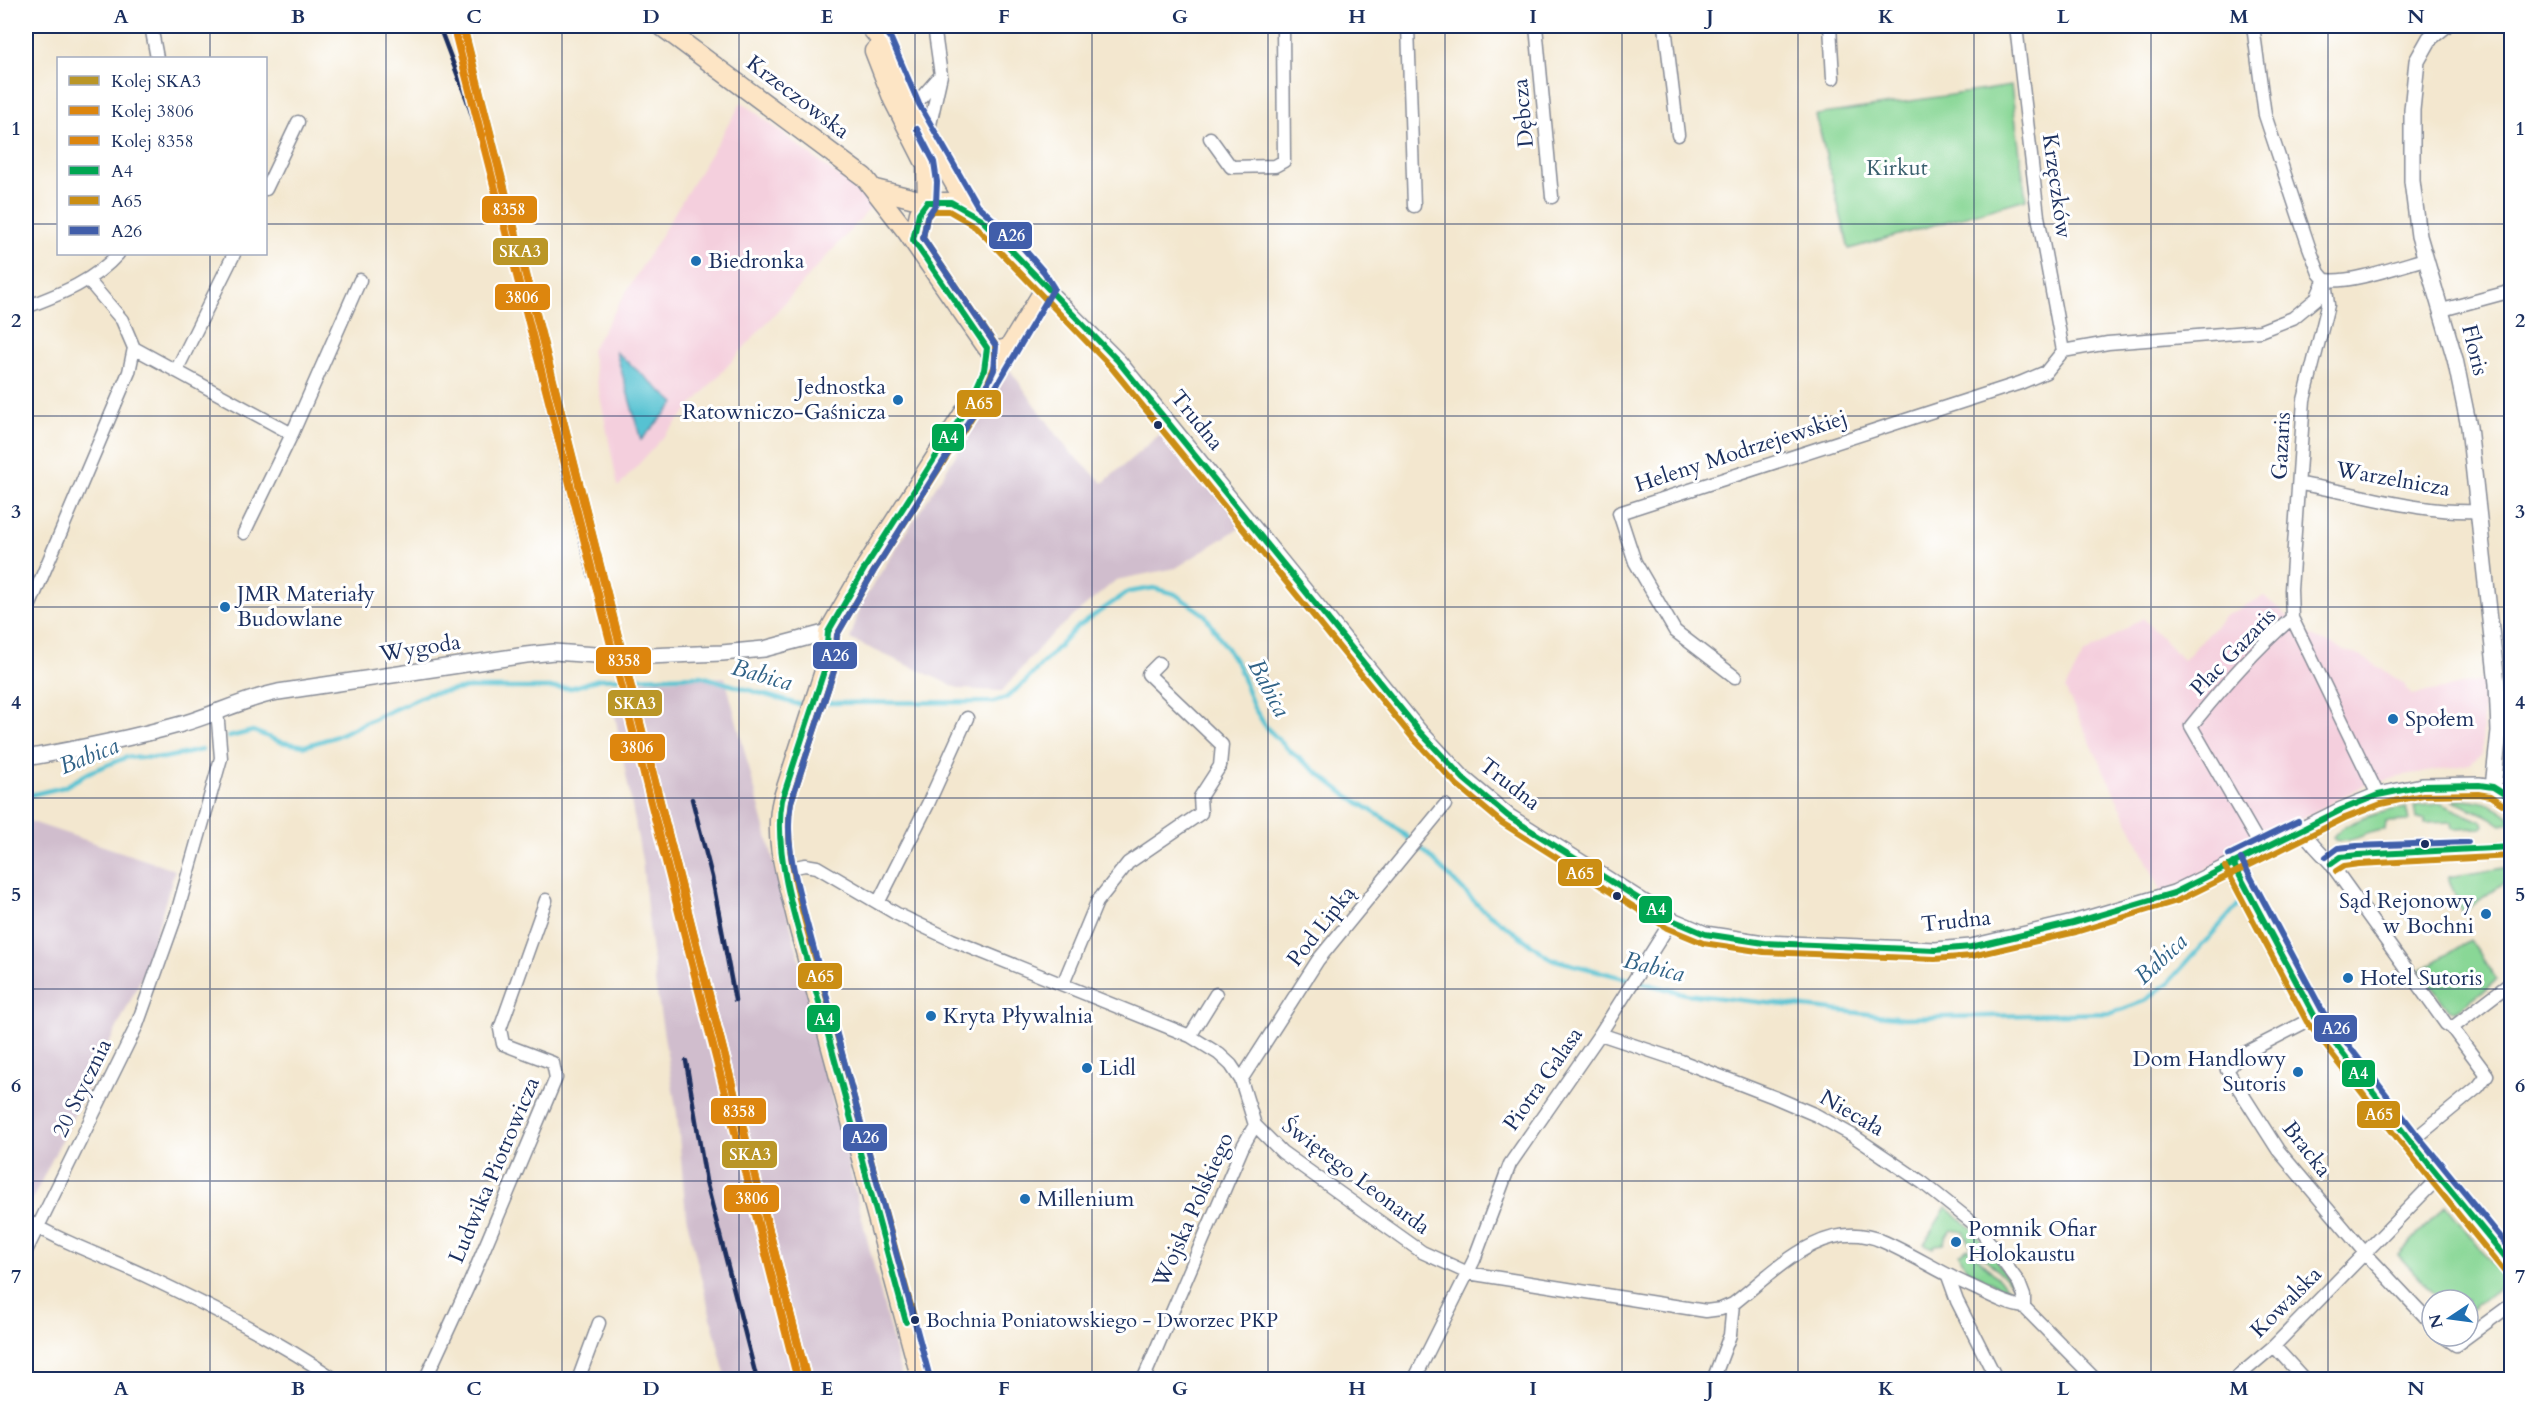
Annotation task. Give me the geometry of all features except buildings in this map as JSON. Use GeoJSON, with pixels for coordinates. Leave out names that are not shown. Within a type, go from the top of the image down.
{"type":"FeatureCollection","features":[{"type":"Feature","properties":{"kind":"main road","name":"Krzeczowska"},"geometry":{"type":"LineString","coordinates":[[661,26],[864,177],[913,240],[987,348]]}},
{"type":"Feature","properties":{"kind":"main road"},"geometry":{"type":"LineString","coordinates":[[870,26],[873,47],[907,115],[926,165],[927,202],[919,213],[913,240]]}},
{"type":"Feature","properties":{"kind":"main road"},"geometry":{"type":"LineString","coordinates":[[907,115],[927,138],[970,211]]}},
{"type":"Feature","properties":{"kind":"main road","name":"Krzeczowska"},"geometry":{"type":"LineString","coordinates":[[874,189],[927,202],[951,202],[970,211]]}},
{"type":"Feature","properties":{"kind":"main road","name":"Trudna"},"geometry":{"type":"LineString","coordinates":[[970,211],[1035,274],[1045,288]]}},
{"type":"Feature","properties":{"kind":"main road"},"geometry":{"type":"LineString","coordinates":[[921,1380],[785,869],[777,831],[780,810],[825,668],[828,632],[866,566],[968,406],[986,385],[1045,288]]}},
{"type":"Feature","properties":{"kind":"main road"},"geometry":{"type":"LineString","coordinates":[[968,406],[978,380],[987,366],[987,348],[999,351],[1008,348]]}},
{"type":"Feature","properties":{"kind":"street"},"geometry":{"type":"LineString","coordinates":[[151,26],[157,57]]}},
{"type":"Feature","properties":{"kind":"street"},"geometry":{"type":"LineString","coordinates":[[927,138],[941,75],[934,26]]}},
{"type":"Feature","properties":{"kind":"street"},"geometry":{"type":"LineString","coordinates":[[1210,138],[1231,167],[1275,166],[1284,161],[1283,26]]}},
{"type":"Feature","properties":{"kind":"street"},"geometry":{"type":"LineString","coordinates":[[1408,26],[1414,206]]}},
{"type":"Feature","properties":{"kind":"street","name":"Dębcza"},"geometry":{"type":"LineString","coordinates":[[1536,26],[1552,197]]}},
{"type":"Feature","properties":{"kind":"street"},"geometry":{"type":"LineString","coordinates":[[1665,26],[1678,135]]}},
{"type":"Feature","properties":{"kind":"street"},"geometry":{"type":"LineString","coordinates":[[1830,26],[1833,78]]}},
{"type":"Feature","properties":{"kind":"street","name":"Krzęczków"},"geometry":{"type":"LineString","coordinates":[[2016,26],[2038,216],[2063,351]]}},
{"type":"Feature","properties":{"kind":"street"},"geometry":{"type":"LineString","coordinates":[[2253,26],[2265,115],[2319,273],[2325,280],[2340,280],[2425,259]]}},
{"type":"Feature","properties":{"kind":"street","name":"Floris"},"geometry":{"type":"LineString","coordinates":[[2445,26],[2430,38],[2417,61],[2412,110],[2414,209],[2425,259],[2456,358],[2469,427],[2505,722],[2493,787]]}},
{"type":"Feature","properties":{"kind":"street"},"geometry":{"type":"LineString","coordinates":[[907,115],[941,75]]}},
{"type":"Feature","properties":{"kind":"street"},"geometry":{"type":"LineString","coordinates":[[267,187],[298,122]]}},
{"type":"Feature","properties":{"kind":"street"},"geometry":{"type":"LineString","coordinates":[[26,303],[88,280],[117,255]]}},
{"type":"Feature","properties":{"kind":"street"},"geometry":{"type":"LineString","coordinates":[[176,371],[234,255]]}},
{"type":"Feature","properties":{"kind":"street"},"geometry":{"type":"LineString","coordinates":[[26,614],[129,372],[134,348],[122,320],[88,280]]}},
{"type":"Feature","properties":{"kind":"street"},"geometry":{"type":"LineString","coordinates":[[244,533],[292,434],[360,280]]}},
{"type":"Feature","properties":{"kind":"street"},"geometry":{"type":"LineString","coordinates":[[2063,351],[2108,343],[2260,331],[2293,318],[2316,299],[2325,280]]}},
{"type":"Feature","properties":{"kind":"street","name":"Gazaris"},"geometry":{"type":"LineString","coordinates":[[2292,618],[2291,590],[2304,400],[2328,304],[2325,280]]}},
{"type":"Feature","properties":{"kind":"street","name":"Trudna"},"geometry":{"type":"LineString","coordinates":[[1045,288],[1118,361],[1419,731],[1464,779],[1526,828],[1672,920],[1705,934],[1764,943],[1935,950],[1971,947],[2145,903],[2174,893],[2302,829],[2378,795],[2422,786],[2493,787]]}},
{"type":"Feature","properties":{"kind":"street"},"geometry":{"type":"LineString","coordinates":[[2442,310],[2511,291]]}},
{"type":"Feature","properties":{"kind":"street"},"geometry":{"type":"LineString","coordinates":[[134,348],[292,434]]}},
{"type":"Feature","properties":{"kind":"street","name":"Heleny Modrzejewskiej"},"geometry":{"type":"LineString","coordinates":[[1735,677],[1675,631],[1635,562],[1619,513],[2020,383],[2046,372],[2063,351]]}},
{"type":"Feature","properties":{"kind":"street","name":"Warzelnicza"},"geometry":{"type":"LineString","coordinates":[[2300,484],[2343,491],[2409,507],[2448,512],[2479,511]]}},
{"type":"Feature","properties":{"kind":"street","name":"Plac Gazaris"},"geometry":{"type":"LineString","coordinates":[[2262,849],[2191,726],[2229,682],[2292,618],[2378,795]]}},
{"type":"Feature","properties":{"kind":"street","name":"Wygoda"},"geometry":{"type":"LineString","coordinates":[[26,758],[96,745],[181,724],[217,710],[278,692],[554,652],[623,657],[764,649],[828,632]]}},
{"type":"Feature","properties":{"kind":"street"},"geometry":{"type":"LineString","coordinates":[[1063,984],[1096,902],[1128,863],[1201,813],[1200,797],[1220,766],[1222,746],[1148,674],[1159,663]]}},
{"type":"Feature","properties":{"kind":"street","name":"20 Stycznia"},"geometry":{"type":"LineString","coordinates":[[26,1251],[137,1024],[177,913],[220,758],[217,710]]}},
{"type":"Feature","properties":{"kind":"street"},"geometry":{"type":"LineString","coordinates":[[878,903],[942,775],[967,718]]}},
{"type":"Feature","properties":{"kind":"street"},"geometry":{"type":"LineString","coordinates":[[2493,787],[2511,799]]}},
{"type":"Feature","properties":{"kind":"street","name":"Pod Lipką"},"geometry":{"type":"LineString","coordinates":[[1241,1080],[1318,960],[1445,805]]}},
{"type":"Feature","properties":{"kind":"street"},"geometry":{"type":"LineString","coordinates":[[2302,829],[2308,841],[2331,864],[2446,1024],[2452,1028],[2487,1075],[2478,1087],[2411,1142]]}},
{"type":"Feature","properties":{"kind":"street"},"geometry":{"type":"LineString","coordinates":[[2234,863],[2315,1017],[2411,1142],[2511,1266]]}},
{"type":"Feature","properties":{"kind":"street","name":"Świętego Leonarda"},"geometry":{"type":"LineString","coordinates":[[785,869],[805,865],[817,867],[878,903],[952,940],[1190,1035],[1231,1065],[1241,1080],[1255,1125],[1282,1152],[1422,1252],[1468,1273],[1706,1311],[1722,1309],[1733,1304]]}},
{"type":"Feature","properties":{"kind":"street","name":"Ludwika Piotrowicza"},"geometry":{"type":"LineString","coordinates":[[425,1380],[471,1280],[556,1078],[553,1063],[503,1044],[500,1029],[546,900]]}},
{"type":"Feature","properties":{"kind":"street","name":"Piotra Galasa"},"geometry":{"type":"LineString","coordinates":[[1414,1380],[1468,1273],[1510,1164],[1600,1034],[1672,920]]}},
{"type":"Feature","properties":{"kind":"street"},"geometry":{"type":"LineString","coordinates":[[2452,1028],[2511,982]]}},
{"type":"Feature","properties":{"kind":"street"},"geometry":{"type":"LineString","coordinates":[[1190,1035],[1216,994]]}},
{"type":"Feature","properties":{"kind":"street","name":"Bracka"},"geometry":{"type":"LineString","coordinates":[[2315,1017],[2241,1055],[2227,1070],[2278,1150],[2420,1311]]}},
{"type":"Feature","properties":{"kind":"street","name":"Niecała"},"geometry":{"type":"LineString","coordinates":[[1600,1034],[1618,1042],[1682,1061],[1754,1089],[1809,1112],[1852,1135],[1914,1177],[1978,1227],[2019,1283],[2024,1296],[2024,1307]]}},
{"type":"Feature","properties":{"kind":"street","name":"Wojska Polskiego"},"geometry":{"type":"LineString","coordinates":[[1143,1380],[1243,1146],[1255,1125]]}},
{"type":"Feature","properties":{"kind":"street","name":"Kowalska"},"geometry":{"type":"LineString","coordinates":[[2234,1380],[2274,1346],[2440,1176]]}},
{"type":"Feature","properties":{"kind":"street"},"geometry":{"type":"LineString","coordinates":[[26,1220],[146,1276],[252,1330],[296,1353],[336,1380]]}},
{"type":"Feature","properties":{"kind":"street","name":"Niecała"},"geometry":{"type":"LineString","coordinates":[[1733,1304],[1803,1250],[1822,1240],[1842,1235],[1862,1236],[1881,1240],[1948,1276],[2011,1304],[2024,1307],[2096,1380]]}},
{"type":"Feature","properties":{"kind":"street"},"geometry":{"type":"LineString","coordinates":[[1948,1276],[1957,1301],[1998,1380]]}},
{"type":"Feature","properties":{"kind":"street"},"geometry":{"type":"LineString","coordinates":[[1713,1380],[1730,1335],[1733,1304]]}},
{"type":"Feature","properties":{"kind":"street"},"geometry":{"type":"LineString","coordinates":[[2480,1327],[2511,1304]]}},
{"type":"Feature","properties":{"kind":"street"},"geometry":{"type":"LineString","coordinates":[[578,1380],[599,1323]]}},
{"type":"Feature","properties":{"kind":"street"},"geometry":{"type":"LineString","coordinates":[[2274,1346],[2305,1380]]}},
{"type":"Feature","properties":{"kind":"shaded area"},"geometry":{"type":"Polygon","coordinates":[[[742,102],[874,204],[618,487],[591,350],[742,102]]]}},
{"type":"Feature","properties":{"kind":"shaded area"},"geometry":{"type":"Polygon","coordinates":[[[1010,370],[1068,450],[1103,483],[1166,429],[1244,525],[1176,568],[1116,580],[1048,638],[1002,691],[960,689],[850,639],[862,602],[1010,370]]]}},
{"type":"Feature","properties":{"kind":"shaded area"},"geometry":{"type":"Polygon","coordinates":[[[2264,596],[2309,635],[2368,660],[2403,683],[2412,695],[2477,682],[2484,678],[2482,754],[2470,764],[2363,786],[2162,893],[2065,689],[2083,655],[2143,618],[2183,660],[2225,616],[2264,596]]]}},
{"type":"Feature","properties":{"kind":"shaded area"},"geometry":{"type":"Polygon","coordinates":[[[725,677],[805,980],[902,1379],[726,1379],[686,1216],[677,1114],[655,982],[642,860],[610,689],[642,681],[725,677]]]}},
{"type":"Feature","properties":{"kind":"shaded area"},"geometry":{"type":"Polygon","coordinates":[[[26,820],[175,870],[143,975],[31,1202],[26,1200],[26,820]]]}},
{"type":"Feature","properties":{"kind":"green space","name":"Kirkut"},"geometry":{"type":"Polygon","coordinates":[[[2011,86],[2026,199],[1849,249],[1816,115],[2011,86]]]}},
{"type":"Feature","properties":{"kind":"green space"},"geometry":{"type":"Polygon","coordinates":[[[2459,799],[2492,805],[2510,817],[2511,823],[2502,825],[2490,817],[2453,801],[2459,799]]]}},
{"type":"Feature","properties":{"kind":"green space"},"geometry":{"type":"Polygon","coordinates":[[[2441,804],[2483,822],[2484,826],[2453,829],[2452,822],[2425,823],[2425,819],[2416,819],[2414,806],[2441,804]]]}},
{"type":"Feature","properties":{"kind":"green space"},"geometry":{"type":"Polygon","coordinates":[[[2406,807],[2409,821],[2386,822],[2385,830],[2347,841],[2335,840],[2333,837],[2356,821],[2406,807]]]}},
{"type":"Feature","properties":{"kind":"green space"},"geometry":{"type":"Polygon","coordinates":[[[2511,867],[2511,877],[2462,913],[2448,877],[2511,867]]]}},
{"type":"Feature","properties":{"kind":"green space"},"geometry":{"type":"Polygon","coordinates":[[[2470,940],[2497,980],[2456,1011],[2449,1010],[2420,971],[2470,940]]]}},
{"type":"Feature","properties":{"kind":"green space"},"geometry":{"type":"Polygon","coordinates":[[[2446,1205],[2511,1288],[2508,1294],[2501,1286],[2480,1303],[2480,1288],[2429,1288],[2398,1255],[2446,1205]]]}},
{"type":"Feature","properties":{"kind":"green space"},"geometry":{"type":"Polygon","coordinates":[[[1946,1207],[1973,1229],[2016,1288],[1969,1243],[1963,1232],[1952,1230],[1946,1236],[1943,1244],[1935,1245],[1934,1248],[1924,1244],[1946,1207]]]}},
{"type":"Feature","properties":{"kind":"green space"},"geometry":{"type":"Polygon","coordinates":[[[1968,1248],[2011,1293],[1967,1270],[1959,1254],[1968,1248]]]}},
{"type":"Feature","properties":{"kind":"water"},"geometry":{"type":"Polygon","coordinates":[[[616,352],[675,403],[641,440],[616,352]]]}},
{"type":"Feature","properties":{"kind":"waterway","name":"Babica"},"geometry":{"type":"LineString","coordinates":[[817,703],[994,702],[1006,698],[1026,681],[1077,627],[1128,592],[1154,588],[1175,594],[1205,615],[1239,667],[1253,706],[1266,727],[1291,752],[1345,794],[1388,821],[1425,852],[1480,907],[1551,959],[1686,994],[1904,1018],[2112,1013],[2144,1001],[2168,983],[2239,904]]}},
{"type":"Feature","properties":{"kind":"waterway","name":"Babica"},"geometry":{"type":"LineString","coordinates":[[229,737],[253,731],[281,742],[305,746],[334,737],[427,694],[468,688],[571,688],[599,679],[701,676],[797,704],[809,704]]}},
{"type":"Feature","properties":{"kind":"waterway","name":"Babica"},"geometry":{"type":"LineString","coordinates":[[26,796],[64,787],[90,772],[127,757],[163,758],[202,750]]}},
{"type":"Feature","properties":{"kind":"railway"},"geometry":{"type":"LineString","coordinates":[[439,26],[480,141],[590,578]]}},
{"type":"Feature","properties":{"kind":"railway"},"geometry":{"type":"LineString","coordinates":[[451,26],[459,57]]}},
{"type":"Feature","properties":{"kind":"railway"},"geometry":{"type":"LineString","coordinates":[[692,799],[712,877],[735,1000]]}},
{"type":"Feature","properties":{"kind":"railway"},"geometry":{"type":"LineString","coordinates":[[686,1061],[706,1181],[757,1380]]}},
{"type":"Feature","properties":{"kind":"rail line","name":"SKA3"},"geometry":{"type":"LineString","coordinates":[[463,26],[807,1380]]}},
{"type":"Feature","properties":{"kind":"rail line","name":"3806"},"geometry":{"type":"LineString","coordinates":[[454,28],[798,1380]]}},
{"type":"Feature","properties":{"kind":"rail line","name":"8358"},"geometry":{"type":"LineString","coordinates":[[463,28],[807,1380]]}},
{"type":"Feature","properties":{"kind":"transit line","name":"A26"},"geometry":{"type":"LineString","coordinates":[[880,26],[891,39],[919,104],[977,205],[1017,241],[1044,272],[1054,288],[994,390],[975,411],[874,571],[837,635],[834,671],[791,802],[789,817],[790,847],[798,890],[930,1378]]}},
{"type":"Feature","properties":{"kind":"transit line","name":"A26"},"geometry":{"type":"LineString","coordinates":[[917,129],[934,162],[937,182],[936,204],[927,217],[923,238],[996,346],[994,370],[979,402]]}},
{"type":"Feature","properties":{"kind":"transit line","name":"A4"},"geometry":{"type":"LineString","coordinates":[[906,1322],[791,904],[781,849],[780,824],[782,800],[825,668],[828,632],[866,566],[968,406],[984,370],[987,348],[913,240],[919,213],[927,202],[951,202],[981,219],[1118,361],[1419,731],[1464,779],[1508,816],[1672,920],[1705,934],[1764,943],[1935,950],[1971,947],[2073,923],[2174,893],[2341,810],[2378,795],[2422,786],[2479,785],[2493,787],[2512,799]]}},
{"type":"Feature","properties":{"kind":"transit line","name":"A65"},"geometry":{"type":"LineString","coordinates":[[915,1320],[800,904],[790,850],[789,825],[791,802],[834,671],[837,635],[874,571],[976,411],[995,365],[995,344],[923,238],[927,217],[932,211],[949,211],[975,226],[1111,367],[1412,737],[1457,785],[1502,823],[1667,928],[1703,943],[1764,952],[1935,959],[1972,956],[2076,932],[2177,901],[2345,818],[2381,804],[2423,795],[2478,794],[2490,796],[2507,807]]}},
{"type":"Feature","properties":{"kind":"transit line","name":"A26"},"geometry":{"type":"LineString","coordinates":[[2229,855],[2298,821]]}},
{"type":"Feature","properties":{"kind":"transit line","name":"A26"},"geometry":{"type":"LineString","coordinates":[[2326,857],[2338,848],[2468,842]]}},
{"type":"Feature","properties":{"kind":"transit line","name":"A4"},"geometry":{"type":"LineString","coordinates":[[2331,864],[2341,857],[2358,855],[2512,847]]}},
{"type":"Feature","properties":{"kind":"transit line","name":"A65"},"geometry":{"type":"LineString","coordinates":[[2336,871],[2344,866],[2359,864],[2512,856]]}},
{"type":"Feature","properties":{"kind":"transit line","name":"A26"},"geometry":{"type":"LineString","coordinates":[[2241,859],[2323,1012],[2418,1136],[2512,1251]]}},
{"type":"Feature","properties":{"kind":"transit line","name":"A4"},"geometry":{"type":"LineString","coordinates":[[2233,863],[2315,1017],[2411,1142],[2512,1265]]}},
{"type":"Feature","properties":{"kind":"transit line","name":"A65"},"geometry":{"type":"LineString","coordinates":[[2225,867],[2307,1022],[2505,1272]]}},
{"type":"Feature","properties":{"kind":"place","name":"Biedronka"},"geometry":{"type":"Point","coordinates":[696,261]}},
{"type":"Feature","properties":{"kind":"place","name":"Jednostka Ratowniczo-Gaśnicza"},"geometry":{"type":"Point","coordinates":[898,400]}},
{"type":"Feature","properties":{"kind":"place","name":"JMR Materiały Budowlane"},"geometry":{"type":"Point","coordinates":[225,607]}},
{"type":"Feature","properties":{"kind":"place","name":"Społem"},"geometry":{"type":"Point","coordinates":[2393,719]}},
{"type":"Feature","properties":{"kind":"place","name":"Sąd Rejonowy w Bochni"},"geometry":{"type":"Point","coordinates":[2486,914]}},
{"type":"Feature","properties":{"kind":"place","name":"Hotel Sutoris"},"geometry":{"type":"Point","coordinates":[2348,978]}},
{"type":"Feature","properties":{"kind":"place","name":"Kryta Pływalnia"},"geometry":{"type":"Point","coordinates":[931,1016]}},
{"type":"Feature","properties":{"kind":"place","name":"Lidl"},"geometry":{"type":"Point","coordinates":[1087,1068]}},
{"type":"Feature","properties":{"kind":"place","name":"Dom Handlowy Sutoris"},"geometry":{"type":"Point","coordinates":[2298,1072]}},
{"type":"Feature","properties":{"kind":"place","name":"Millenium"},"geometry":{"type":"Point","coordinates":[1025,1199]}},
{"type":"Feature","properties":{"kind":"place","name":"Pomnik Ofiar Holokaustu"},"geometry":{"type":"Point","coordinates":[1956,1242]}},
{"type":"Feature","properties":{"kind":"place","name":"Bochnia Poniatowskiego - Dworzec PKP"},"geometry":{"type":"Point","coordinates":[915,1320]}}]}
